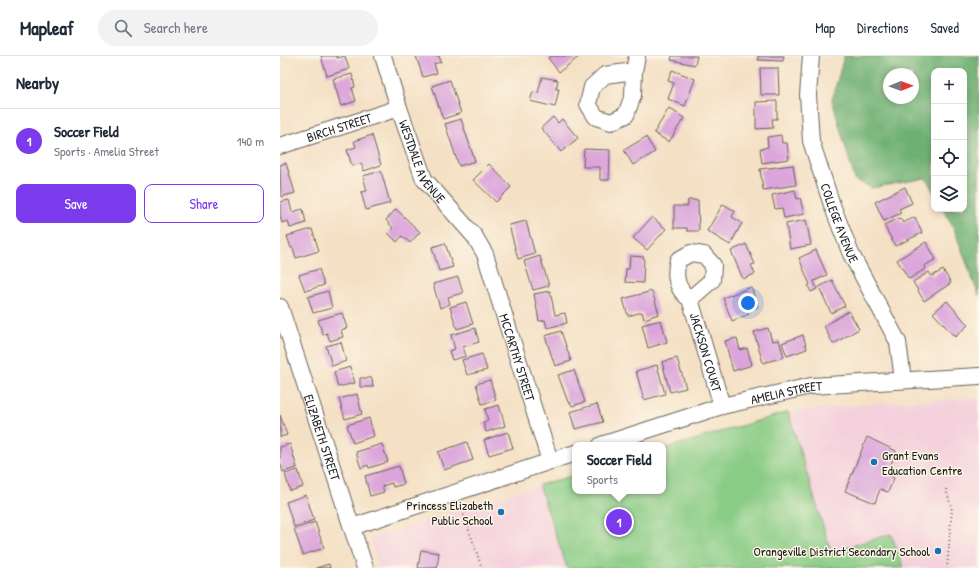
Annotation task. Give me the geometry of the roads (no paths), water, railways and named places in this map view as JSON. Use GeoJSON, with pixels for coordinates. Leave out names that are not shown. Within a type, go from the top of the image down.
{"type":"FeatureCollection","features":[{"type":"Feature","properties":{"kind":"street","name":"WESTDALE AVENUE"},"geometry":{"type":"LineString","coordinates":[[383,56],[399,108],[424,179],[475,237],[485,254]]}},
{"type":"Feature","properties":{"kind":"street","name":"COLLEGE AVENUE"},"geometry":{"type":"LineString","coordinates":[[811,56],[808,95],[811,140],[832,205],[851,254],[898,342],[903,380]]}},
{"type":"Feature","properties":{"kind":"street","name":"BIRCH STREET"},"geometry":{"type":"LineString","coordinates":[[280,146],[399,108]]}},
{"type":"Feature","properties":{"kind":"street","name":"MCCARTHY STREET"},"geometry":{"type":"LineString","coordinates":[[485,254],[550,461]]}},
{"type":"Feature","properties":{"kind":"street","name":"JACKSON COURT"},"geometry":{"type":"LineString","coordinates":[[690,300],[722,406]]}},
{"type":"Feature","properties":{"kind":"street","name":"ELIZABETH STREET"},"geometry":{"type":"LineString","coordinates":[[280,307],[365,568]]}},
{"type":"Feature","properties":{"kind":"street","name":"AMELIA STREET"},"geometry":{"type":"LineString","coordinates":[[610,442],[722,406],[811,386],[979,376]]}},
{"type":"Feature","properties":{"kind":"street"},"geometry":{"type":"LineString","coordinates":[[352,527],[572,454]]}},
{"type":"Feature","properties":{"kind":"place","name":"Grant Evans Education Centre"},"geometry":{"type":"Point","coordinates":[874,462]}},
{"type":"Feature","properties":{"kind":"place","name":"Princess Elizabeth Public School"},"geometry":{"type":"Point","coordinates":[501,512]}},
{"type":"Feature","properties":{"kind":"place","name":"Soccer Field"},"geometry":{"type":"Point","coordinates":[619,522]}},
{"type":"Feature","properties":{"kind":"place","name":"Orangeville District Secondary School"},"geometry":{"type":"Point","coordinates":[938,551]}}]}
